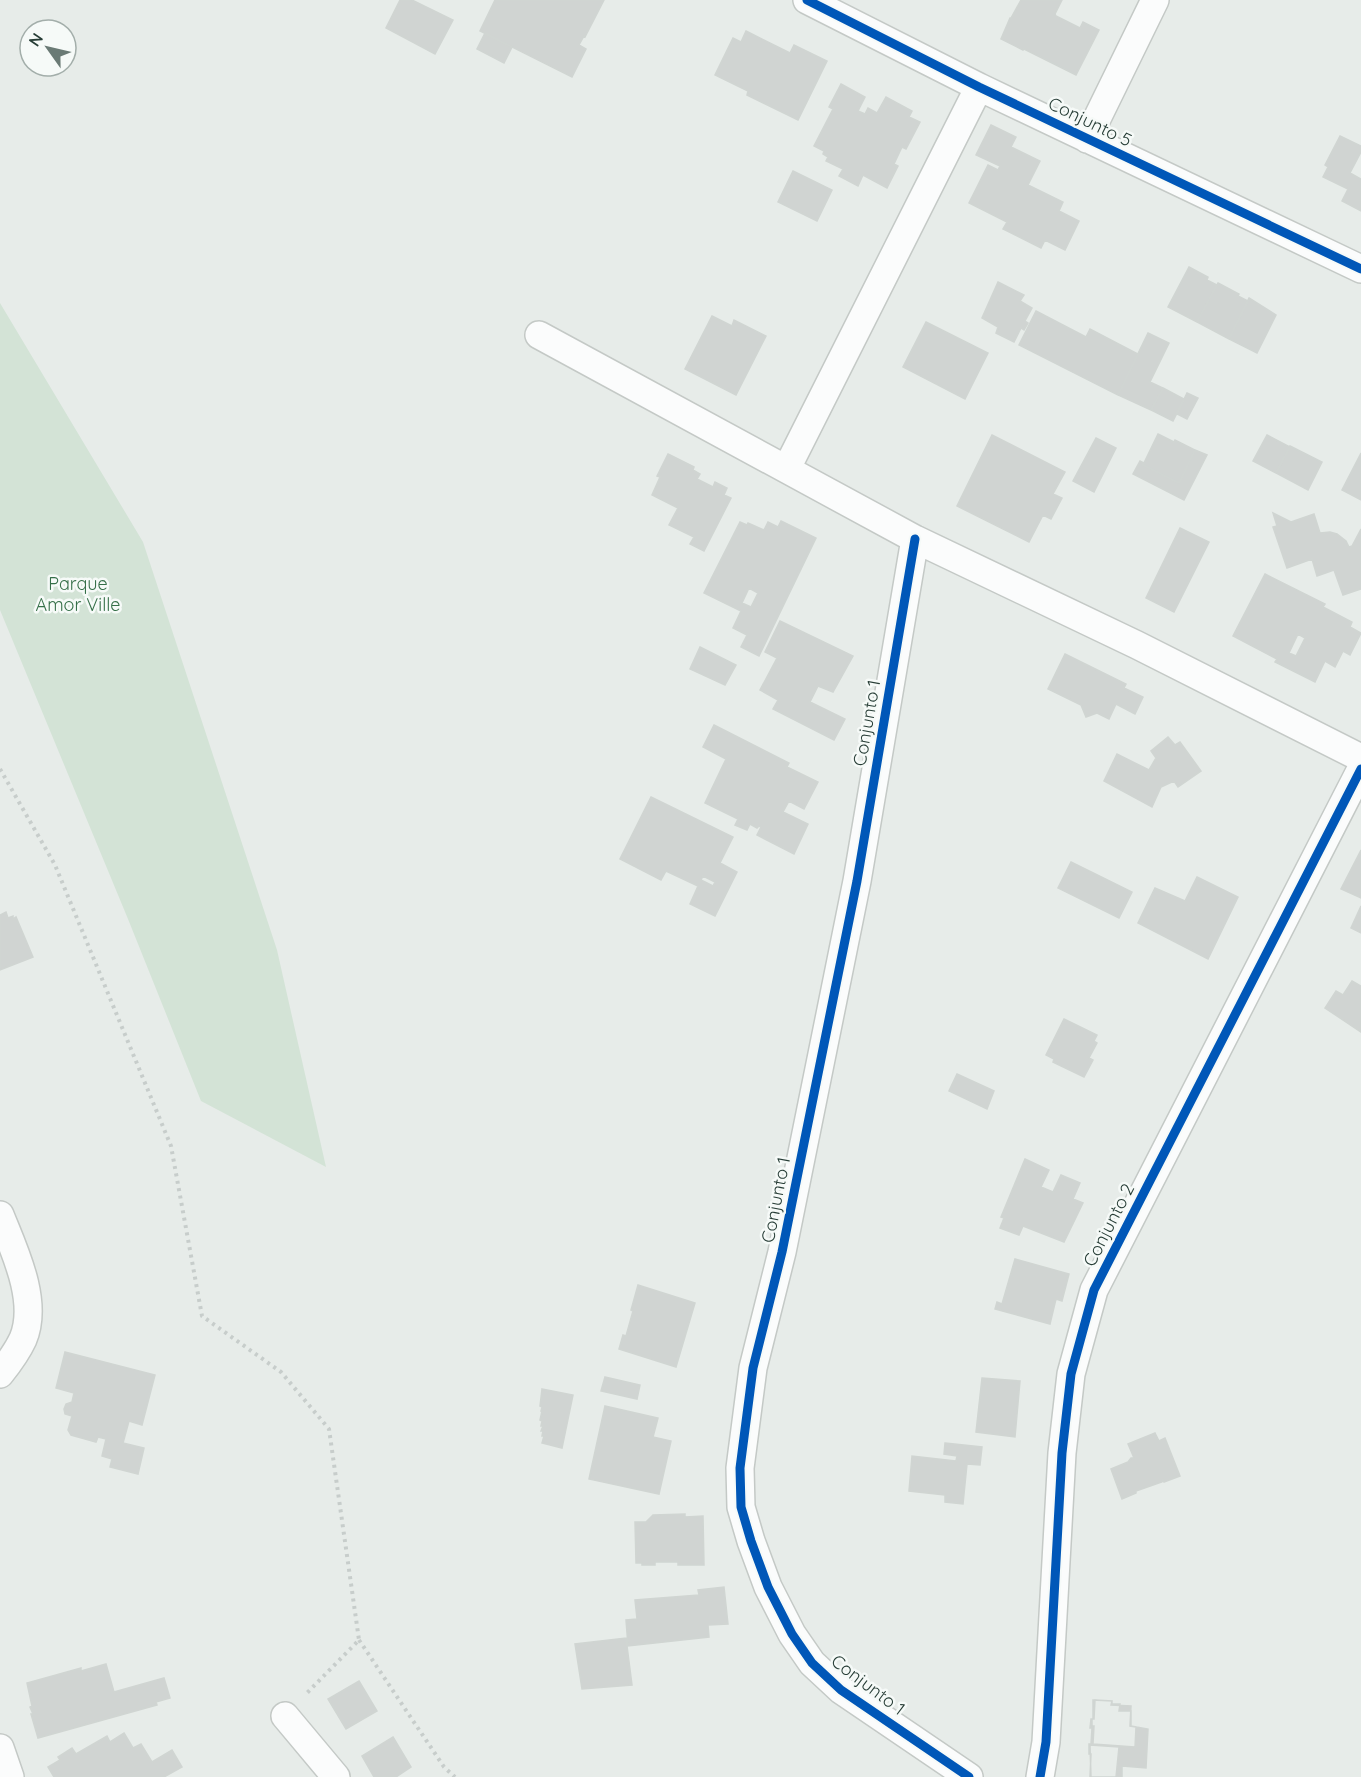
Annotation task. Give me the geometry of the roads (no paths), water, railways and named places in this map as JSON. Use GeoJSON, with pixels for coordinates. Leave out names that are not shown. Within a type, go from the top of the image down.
{"type":"FeatureCollection","features":[{"type":"Feature","properties":{"kind":"street","name":"Conjunto 5"},"geometry":{"type":"LineString","coordinates":[[807,0],[979,87],[1361,269]]}},
{"type":"Feature","properties":{"kind":"street"},"geometry":{"type":"LineString","coordinates":[[1087,139],[1155,0]]}},
{"type":"Feature","properties":{"kind":"street"},"geometry":{"type":"LineString","coordinates":[[787,468],[979,87]]}},
{"type":"Feature","properties":{"kind":"street"},"geometry":{"type":"LineString","coordinates":[[539,335],[915,539],[1137,645],[1361,758]]}},
{"type":"Feature","properties":{"kind":"street","name":"Conjunto 1"},"geometry":{"type":"LineString","coordinates":[[915,539],[854,893],[782,1252],[753,1368],[740,1468],[741,1507],[768,1587],[792,1634],[812,1663],[841,1690],[969,1777]]}},
{"type":"Feature","properties":{"kind":"street","name":"Conjunto 2"},"geometry":{"type":"LineString","coordinates":[[1040,1777],[1046,1742],[1062,1453],[1071,1374],[1094,1290],[1361,769]]}},
{"type":"Feature","properties":{"kind":"street"},"geometry":{"type":"LineString","coordinates":[[0,1215],[24,1282],[28,1310],[22,1340],[0,1374]]}},
{"type":"Feature","properties":{"kind":"street"},"geometry":{"type":"LineString","coordinates":[[285,1716],[336,1777]]}},
{"type":"Feature","properties":{"kind":"street","name":"Conjunto 2"},"geometry":{"type":"LineString","coordinates":[[1046,1742],[1049,1777]]}},
{"type":"Feature","properties":{"kind":"street"},"geometry":{"type":"LineString","coordinates":[[0,1748],[10,1777]]}},
{"type":"Feature","properties":{"kind":"park label","name":"Parque Amor Ville"},"geometry":{"type":"Point","coordinates":[78,594]}}]}
